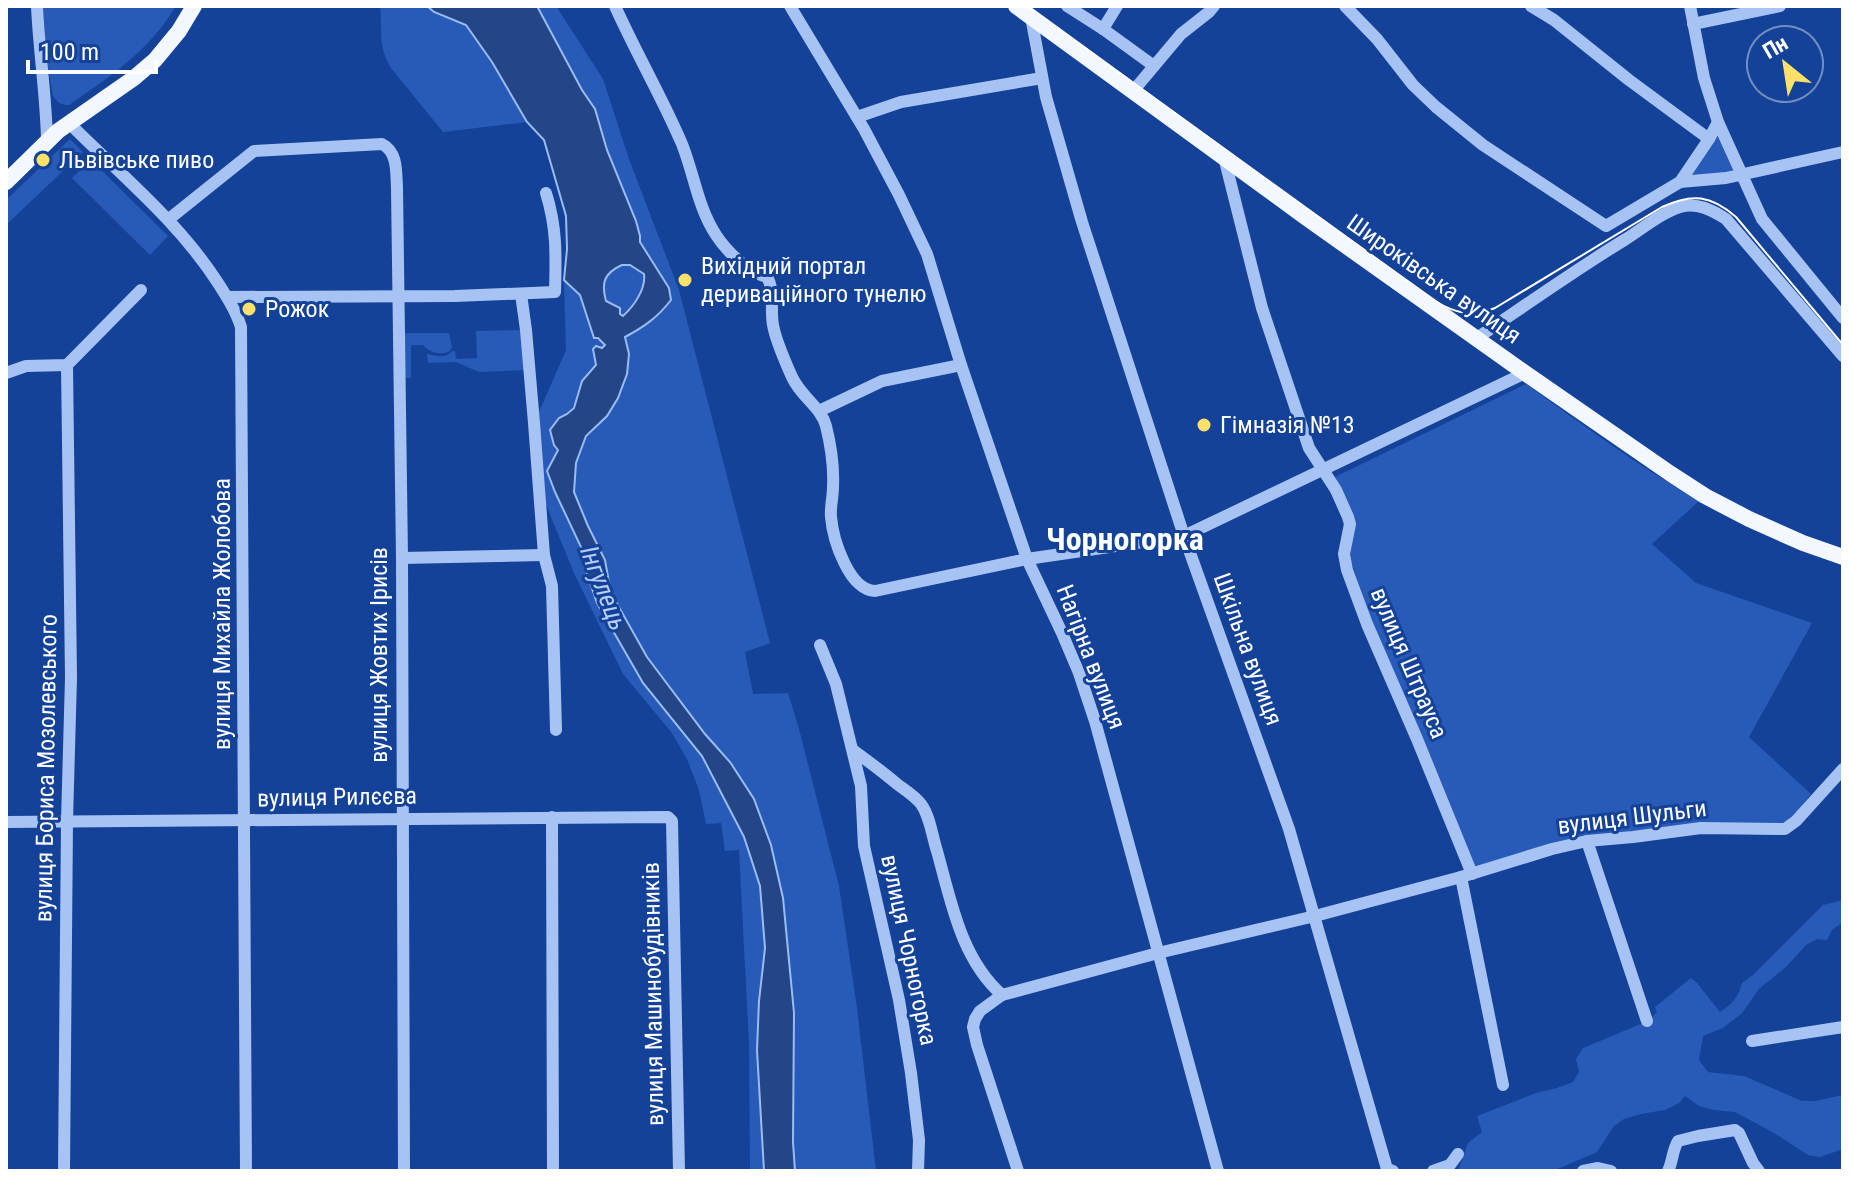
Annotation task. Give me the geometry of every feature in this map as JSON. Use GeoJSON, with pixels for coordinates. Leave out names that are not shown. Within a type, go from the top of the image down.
{"type":"FeatureCollection","features":[{"type":"Feature","properties":{"kind":"main road"},"geometry":{"type":"LineString","coordinates":[[6,182],[47,140],[155,60],[179,31],[194,6]]}},
{"type":"Feature","properties":{"kind":"main road","name":"Широківська вулиця"},"geometry":{"type":"LineString","coordinates":[[1016,6],[1525,373],[1705,496],[1803,543],[1843,557]]}},
{"type":"Feature","properties":{"kind":"street"},"geometry":{"type":"LineString","coordinates":[[37,6],[47,140]]}},
{"type":"Feature","properties":{"kind":"street"},"geometry":{"type":"LineString","coordinates":[[615,6],[672,121],[686,154],[703,211],[717,236],[733,254],[758,275],[767,277],[771,284],[773,326],[786,362],[796,387],[819,411],[826,427],[833,483],[830,514],[836,543],[856,581],[867,590],[875,591],[1027,559],[1184,536],[1525,373]]}},
{"type":"Feature","properties":{"kind":"street","name":"Нагірна вулиця"},"geometry":{"type":"LineString","coordinates":[[790,6],[893,182],[927,254],[1027,559],[1067,646],[1095,721],[1218,1171]]}},
{"type":"Feature","properties":{"kind":"street"},"geometry":{"type":"LineString","coordinates":[[1067,6],[1154,66]]}},
{"type":"Feature","properties":{"kind":"street"},"geometry":{"type":"LineString","coordinates":[[1103,29],[1117,6]]}},
{"type":"Feature","properties":{"kind":"street"},"geometry":{"type":"LineString","coordinates":[[1134,90],[1181,34],[1214,6]]}},
{"type":"Feature","properties":{"kind":"street"},"geometry":{"type":"LineString","coordinates":[[1345,6],[1436,107],[1483,145],[1606,226],[1680,182],[1742,175],[1843,152]]}},
{"type":"Feature","properties":{"kind":"street"},"geometry":{"type":"LineString","coordinates":[[1531,6],[1554,20],[1709,139]]}},
{"type":"Feature","properties":{"kind":"street"},"geometry":{"type":"LineString","coordinates":[[1690,6],[1704,78],[1718,122],[1762,219],[1843,318]]}},
{"type":"Feature","properties":{"kind":"street"},"geometry":{"type":"LineString","coordinates":[[1693,24],[1780,6]]}},
{"type":"Feature","properties":{"kind":"street","name":"Шкільна вулиця"},"geometry":{"type":"LineString","coordinates":[[1031,17],[1046,97],[1082,222],[1184,536],[1289,829],[1386,1167]]}},
{"type":"Feature","properties":{"kind":"street"},"geometry":{"type":"LineString","coordinates":[[857,117],[901,102],[1042,78]]}},
{"type":"Feature","properties":{"kind":"street"},"geometry":{"type":"LineString","coordinates":[[1680,182],[1718,122]]}},
{"type":"Feature","properties":{"kind":"street","name":"вулиця Михайла Жолобова"},"geometry":{"type":"LineString","coordinates":[[69,123],[169,219],[200,255],[227,297],[239,320],[242,335],[246,1171]]}},
{"type":"Feature","properties":{"kind":"street","name":"вулиця Жовтих Ірисів"},"geometry":{"type":"LineString","coordinates":[[169,219],[254,151],[382,144],[392,152],[395,164],[402,558],[404,1171]]}},
{"type":"Feature","properties":{"kind":"street","name":"вулиця Штрауса"},"geometry":{"type":"LineString","coordinates":[[1224,157],[1262,308],[1309,448],[1336,490],[1350,524],[1344,554],[1352,584],[1466,875],[1503,1085]]}},
{"type":"Feature","properties":{"kind":"street"},"geometry":{"type":"LineString","coordinates":[[227,297],[555,292],[554,216],[546,193]]}},
{"type":"Feature","properties":{"kind":"street"},"geometry":{"type":"LineString","coordinates":[[1477,338],[1654,221],[1680,207],[1697,205],[1726,219],[1843,356]]}},
{"type":"Feature","properties":{"kind":"street"},"geometry":{"type":"LineString","coordinates":[[6,373],[26,366],[67,365],[141,290]]}},
{"type":"Feature","properties":{"kind":"street"},"geometry":{"type":"LineString","coordinates":[[521,294],[544,555],[552,586],[556,730]]}},
{"type":"Feature","properties":{"kind":"street","name":"вулиця Бориса Мозолевського"},"geometry":{"type":"LineString","coordinates":[[64,1171],[71,678],[67,365]]}},
{"type":"Feature","properties":{"kind":"street"},"geometry":{"type":"LineString","coordinates":[[819,411],[882,381],[961,365]]}},
{"type":"Feature","properties":{"kind":"street"},"geometry":{"type":"LineString","coordinates":[[402,558],[544,555]]}},
{"type":"Feature","properties":{"kind":"street","name":"вулиця Чорногорка"},"geometry":{"type":"LineString","coordinates":[[820,645],[836,684],[861,786],[864,846],[899,1000],[911,1073],[919,1140],[918,1171]]}},
{"type":"Feature","properties":{"kind":"street"},"geometry":{"type":"LineString","coordinates":[[852,744],[922,806],[965,943],[981,971],[1002,995],[980,1011],[973,1027],[1018,1171]]}},
{"type":"Feature","properties":{"kind":"street","name":"вулиця Шульги"},"geometry":{"type":"LineString","coordinates":[[1002,995],[1158,953],[1315,916],[1587,841],[1701,828],[1785,829],[1843,769]]}},
{"type":"Feature","properties":{"kind":"street"},"geometry":{"type":"LineString","coordinates":[[552,817],[553,1171]]}},
{"type":"Feature","properties":{"kind":"street","name":"вулиця Рилєєва"},"geometry":{"type":"LineString","coordinates":[[6,822],[668,817]]}},
{"type":"Feature","properties":{"kind":"street","name":"вулиця Машинобудівників"},"geometry":{"type":"LineString","coordinates":[[668,817],[672,821],[679,1171]]}},
{"type":"Feature","properties":{"kind":"street"},"geometry":{"type":"LineString","coordinates":[[1587,841],[1647,1021]]}},
{"type":"Feature","properties":{"kind":"street"},"geometry":{"type":"LineString","coordinates":[[1752,1041],[1843,1027]]}},
{"type":"Feature","properties":{"kind":"street"},"geometry":{"type":"LineString","coordinates":[[1668,1171],[1672,1151],[1678,1141],[1735,1130],[1759,1171]]}},
{"type":"Feature","properties":{"kind":"street"},"geometry":{"type":"LineString","coordinates":[[1433,1171],[1450,1165],[1458,1154]]}},
{"type":"Feature","properties":{"kind":"street"},"geometry":{"type":"LineString","coordinates":[[1583,1171],[1598,1168],[1611,1171]]}},
{"type":"Feature","properties":{"kind":"shaded area"},"geometry":{"type":"Polygon","coordinates":[[[43,6],[176,6],[141,50],[114,73],[69,105],[64,105],[53,96],[43,6]]]}},
{"type":"Feature","properties":{"kind":"shaded area"},"geometry":{"type":"Polygon","coordinates":[[[380,6],[427,6],[466,25],[527,122],[443,132],[391,68],[382,44],[380,6]]]}},
{"type":"Feature","properties":{"kind":"shaded area"},"geometry":{"type":"Polygon","coordinates":[[[537,6],[556,6],[603,79],[629,159],[679,290],[770,643],[745,652],[753,694],[788,693],[839,886],[876,1171],[795,1171],[794,1013],[783,898],[771,845],[754,799],[730,762],[647,657],[611,592],[605,560],[574,492],[576,463],[586,436],[607,416],[627,374],[629,354],[625,337],[643,328],[653,318],[669,288],[640,242],[595,109],[537,6]]]}},
{"type":"Feature","properties":{"kind":"shaded area"},"geometry":{"type":"Polygon","coordinates":[[[1718,122],[1742,175],[1680,182],[1718,122]]]}},
{"type":"Feature","properties":{"kind":"shaded area"},"geometry":{"type":"Polygon","coordinates":[[[70,139],[83,152],[6,225],[6,200],[70,139]]]}},
{"type":"Feature","properties":{"kind":"shaded area"},"geometry":{"type":"Polygon","coordinates":[[[91,160],[168,236],[150,255],[72,178],[91,160]]]}},
{"type":"Feature","properties":{"kind":"shaded area"},"geometry":{"type":"Polygon","coordinates":[[[622,265],[630,265],[644,274],[638,297],[623,316],[619,308],[606,302],[604,289],[605,279],[611,271],[622,265]]]}},
{"type":"Feature","properties":{"kind":"shaded area"},"geometry":{"type":"Polygon","coordinates":[[[564,280],[580,295],[594,338],[605,345],[593,351],[596,365],[583,380],[573,406],[558,418],[558,450],[548,471],[584,565],[643,683],[702,756],[744,837],[760,886],[765,948],[757,1050],[763,1171],[750,1171],[749,1044],[739,850],[725,851],[721,823],[706,824],[699,790],[687,759],[672,733],[623,674],[574,573],[545,502],[536,419],[566,350],[564,280]]]}},
{"type":"Feature","properties":{"kind":"shaded area"},"geometry":{"type":"Polygon","coordinates":[[[526,330],[529,370],[479,372],[456,362],[428,363],[427,354],[444,356],[452,351],[458,359],[477,358],[476,331],[526,330]]]}},
{"type":"Feature","properties":{"kind":"shaded area"},"geometry":{"type":"Polygon","coordinates":[[[402,333],[449,333],[452,347],[449,352],[438,353],[423,345],[411,345],[411,378],[403,378],[402,333]]]}},
{"type":"Feature","properties":{"kind":"shaded area"},"geometry":{"type":"Polygon","coordinates":[[[1526,384],[1632,459],[1699,501],[1652,544],[1696,583],[1812,623],[1749,737],[1811,794],[1783,825],[1699,824],[1474,869],[1372,622],[1350,558],[1355,519],[1335,477],[1526,384]]]}},
{"type":"Feature","properties":{"kind":"shaded area"},"geometry":{"type":"Polygon","coordinates":[[[1843,900],[1843,922],[1832,930],[1827,940],[1817,939],[1806,945],[1759,989],[1742,1013],[1723,1028],[1703,1036],[1699,1060],[1708,1072],[1744,1076],[1802,1101],[1843,1095],[1843,1149],[1820,1157],[1808,1155],[1735,1112],[1699,1106],[1685,1096],[1665,1110],[1624,1119],[1614,1126],[1597,1152],[1553,1171],[1458,1171],[1468,1143],[1482,1132],[1477,1116],[1573,1082],[1579,1072],[1576,1059],[1583,1048],[1648,1021],[1657,1012],[1655,1007],[1691,978],[1720,1012],[1734,1000],[1742,983],[1823,905],[1843,900]]]}},
{"type":"Feature","properties":{"kind":"water","name":"Інгулець"},"geometry":{"type":"Polygon","coordinates":[[[427,6],[537,6],[595,109],[607,150],[636,221],[640,242],[669,288],[671,300],[666,306],[625,337],[629,354],[627,374],[607,416],[586,436],[576,463],[574,492],[605,560],[611,593],[647,657],[730,762],[754,799],[771,845],[783,898],[794,1013],[795,1171],[764,1171],[757,1050],[765,948],[760,886],[744,837],[702,756],[643,683],[597,603],[581,547],[547,471],[558,450],[550,430],[559,418],[574,408],[582,381],[596,365],[593,349],[605,345],[594,338],[580,295],[564,280],[566,216],[544,140],[527,122],[466,25],[427,6]],[[622,265],[611,271],[604,284],[606,301],[620,308],[623,316],[638,297],[644,280],[644,274],[630,265],[622,265]]]}},
{"type":"Feature","properties":{"kind":"tram line"},"geometry":{"type":"LineString","coordinates":[[1027,6],[1450,309],[1471,313],[1495,308],[1662,207],[1701,198],[1718,204],[1736,217],[1843,345]]}},
{"type":"Feature","properties":{"kind":"place","name":"Львівське пиво"},"geometry":{"type":"Point","coordinates":[43,160]}},
{"type":"Feature","properties":{"kind":"place","name":"Вихідний портал дериваційного тунелю"},"geometry":{"type":"Point","coordinates":[685,280]}},
{"type":"Feature","properties":{"kind":"place","name":"Рожок"},"geometry":{"type":"Point","coordinates":[249,309]}},
{"type":"Feature","properties":{"kind":"place","name":"Гімназія №13"},"geometry":{"type":"Point","coordinates":[1204,425]}},
{"type":"Feature","properties":{"kind":"district","name":"Чорногорка"},"geometry":{"type":"Point","coordinates":[1125,539]}}]}
